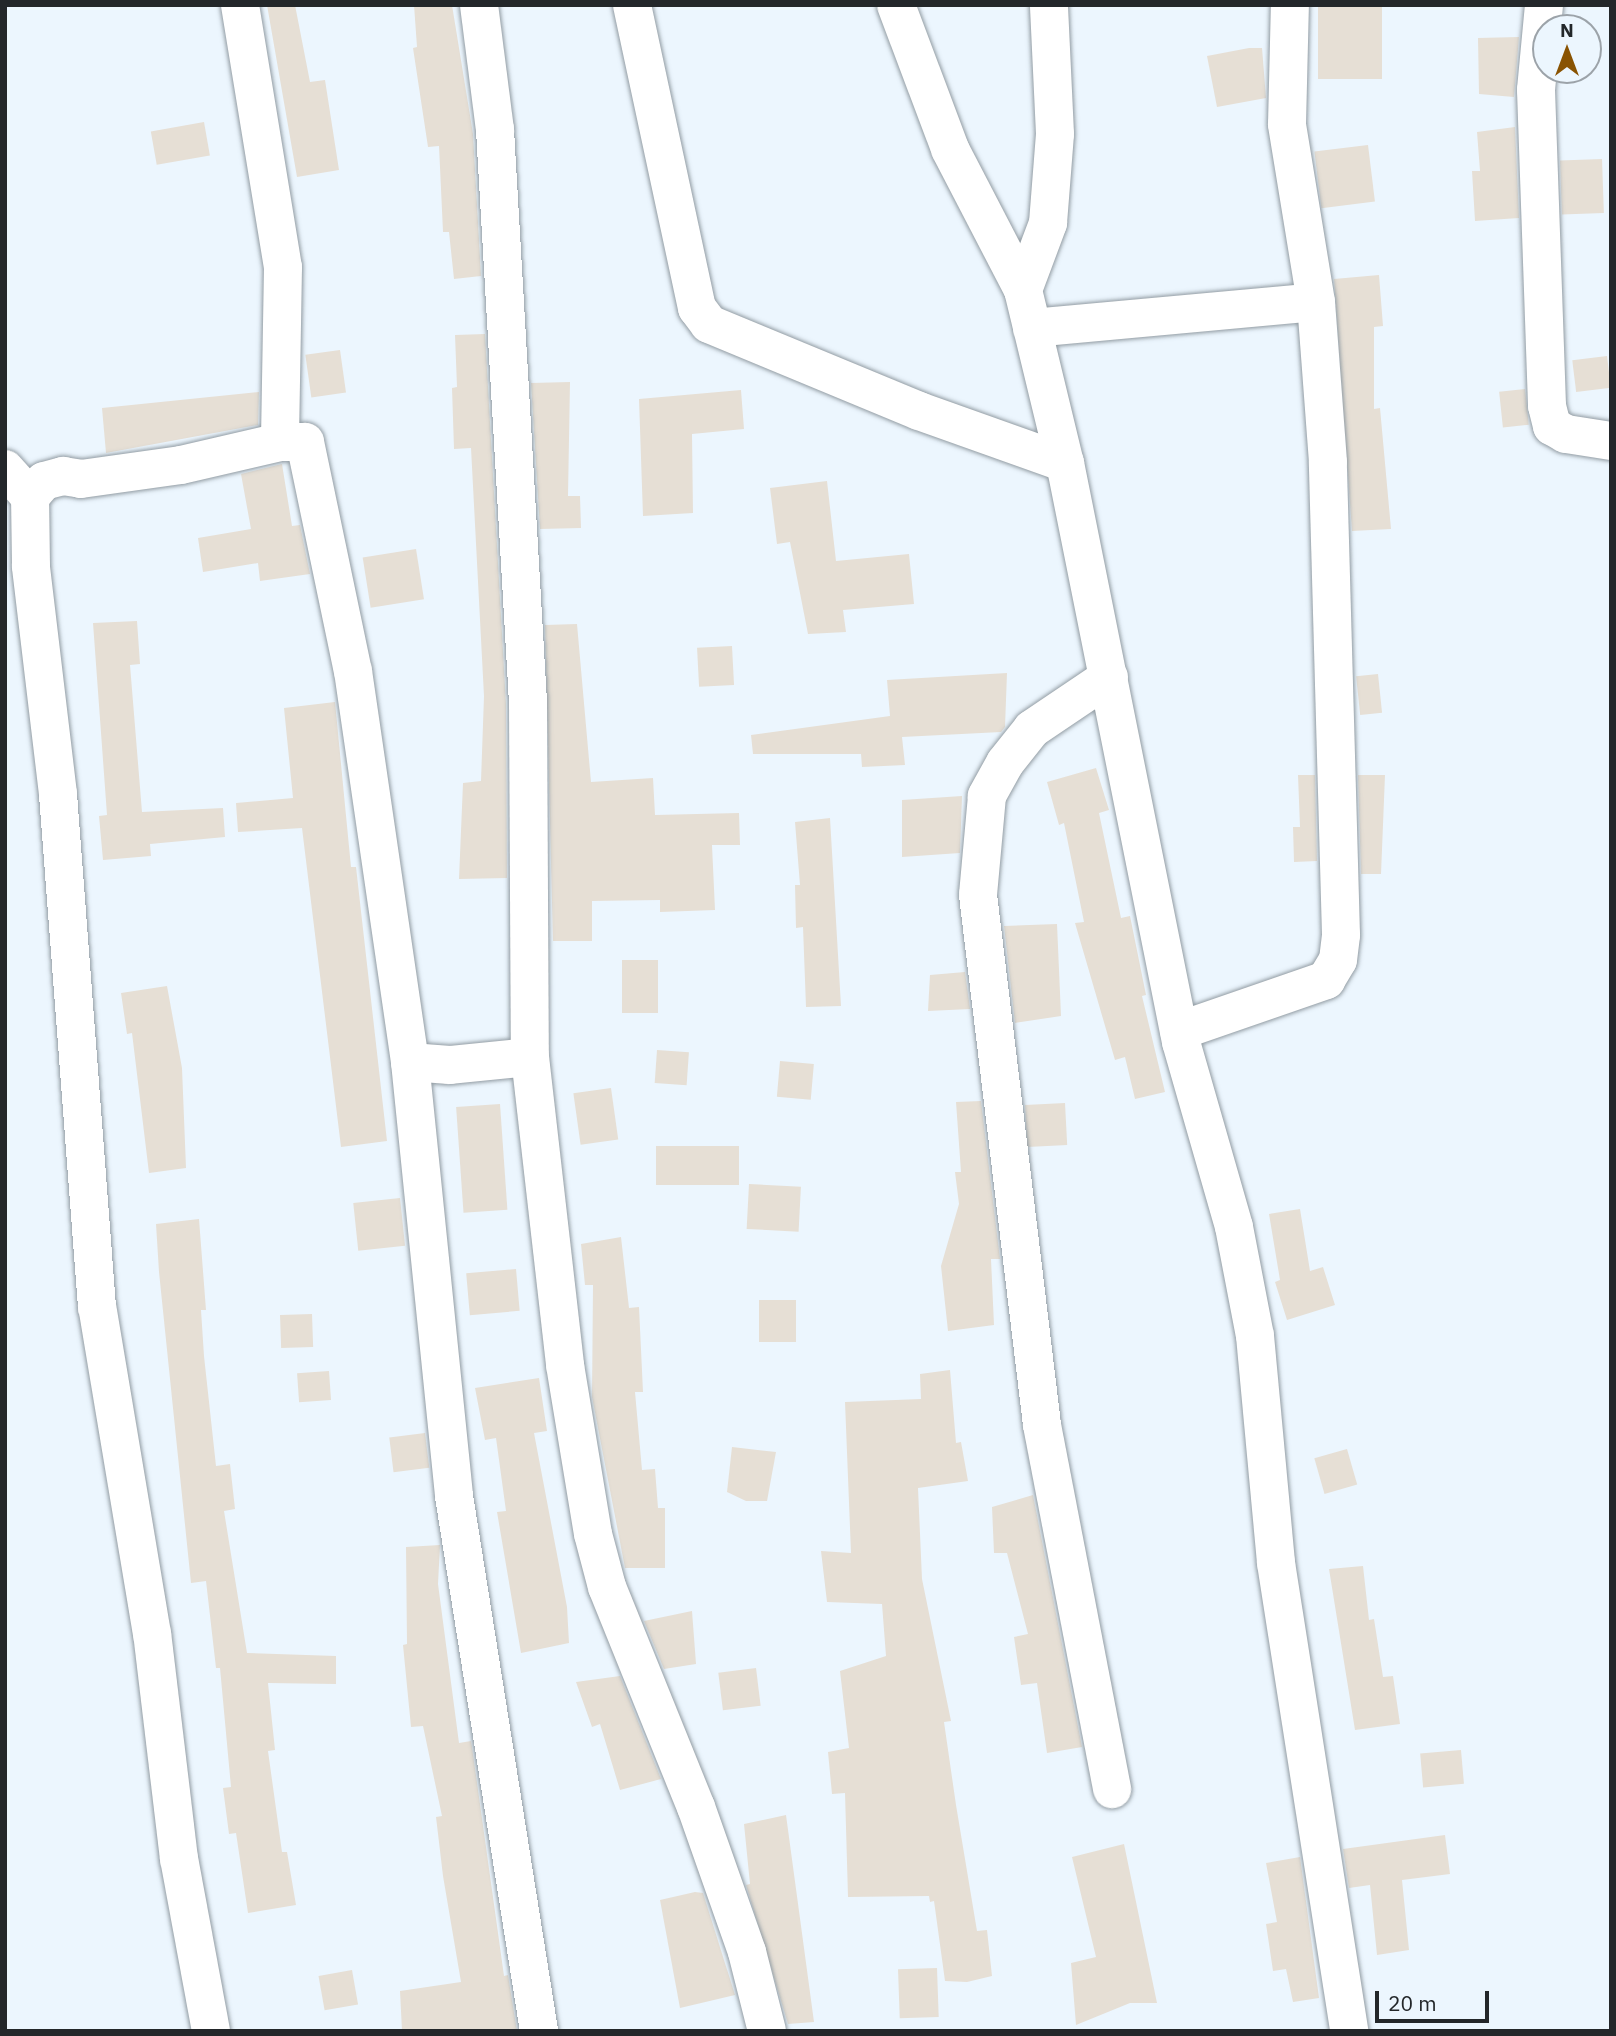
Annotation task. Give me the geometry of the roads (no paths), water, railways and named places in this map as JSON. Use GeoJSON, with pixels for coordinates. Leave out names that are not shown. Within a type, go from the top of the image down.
{"type":"FeatureCollection","features":[{"type":"Feature","properties":{"kind":"street"},"geometry":{"type":"LineString","coordinates":[[240,5],[283,267],[280,442]]}},
{"type":"Feature","properties":{"kind":"street"},"geometry":{"type":"LineString","coordinates":[[479,5],[495,130],[528,703],[530,1057],[565,1365],[593,1534],[607,1587],[696,1807],[747,1952],[768,2031]]}},
{"type":"Feature","properties":{"kind":"street"},"geometry":{"type":"LineString","coordinates":[[632,5],[697,308],[709,324],[919,411],[1065,463]]}},
{"type":"Feature","properties":{"kind":"street"},"geometry":{"type":"LineString","coordinates":[[896,5],[950,149],[1023,290],[1065,463],[1179,1031],[1234,1227],[1255,1336],[1276,1563],[1349,2031]]}},
{"type":"Feature","properties":{"kind":"street"},"geometry":{"type":"LineString","coordinates":[[1023,290],[1048,223],[1055,134],[1049,5]]}},
{"type":"Feature","properties":{"kind":"street"},"geometry":{"type":"LineString","coordinates":[[1179,1031],[1326,980],[1338,960],[1328,462],[1316,302],[1287,124],[1290,5]]}},
{"type":"Feature","properties":{"kind":"street"},"geometry":{"type":"LineString","coordinates":[[1544,5],[1536,90],[1547,406],[1552,426],[1566,435],[1611,441]]}},
{"type":"Feature","properties":{"kind":"street"},"geometry":{"type":"LineString","coordinates":[[1032,328],[1316,302]]}},
{"type":"Feature","properties":{"kind":"street"},"geometry":{"type":"LineString","coordinates":[[30,497],[44,481],[63,476],[81,480],[181,465],[280,442],[305,442],[353,671],[410,1062],[454,1496],[539,2031]]}},
{"type":"Feature","properties":{"kind":"street"},"geometry":{"type":"LineString","coordinates":[[5,469],[30,497],[31,566],[58,794],[97,1307],[152,1634],[178,1859],[211,2031]]}},
{"type":"Feature","properties":{"kind":"street"},"geometry":{"type":"LineString","coordinates":[[1109,677],[1032,729],[1005,763],[987,796],[978,895],[1042,1425],[1112,1789]]}},
{"type":"Feature","properties":{"kind":"street"},"geometry":{"type":"LineString","coordinates":[[410,1062],[450,1065],[530,1057]]}}]}
